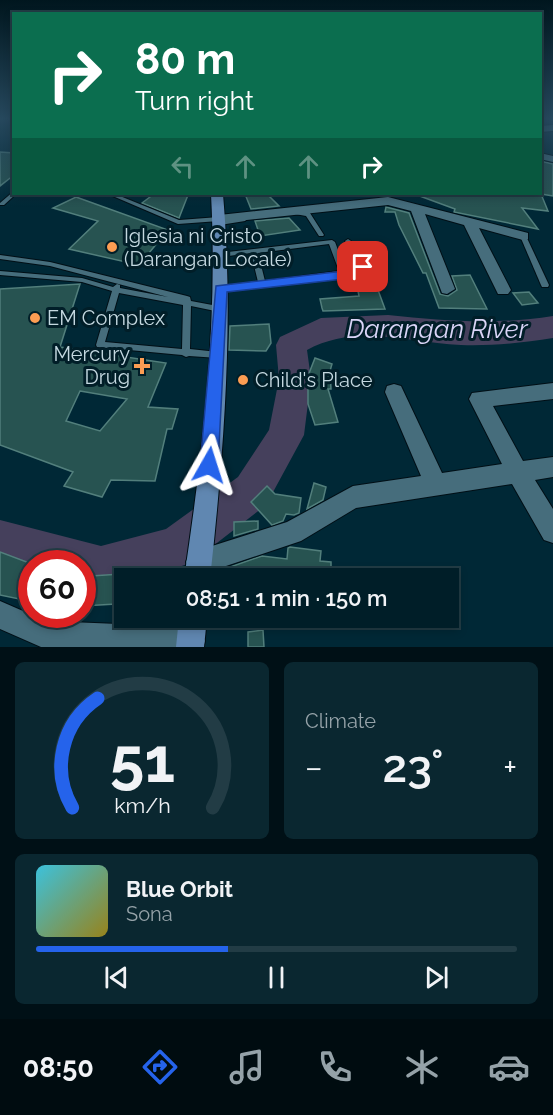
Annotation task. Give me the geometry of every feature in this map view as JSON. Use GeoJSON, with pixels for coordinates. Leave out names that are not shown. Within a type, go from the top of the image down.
{"type":"FeatureCollection","features":[{"type":"Feature","properties":{"kind":"main road"},"geometry":{"type":"LineString","coordinates":[[199,566],[212,442],[218,355],[221,255],[217,195]]}},
{"type":"Feature","properties":{"kind":"street"},"geometry":{"type":"LineString","coordinates":[[220,221],[388,201],[523,236]]}},
{"type":"Feature","properties":{"kind":"street"},"geometry":{"type":"LineString","coordinates":[[416,207],[447,289]]}},
{"type":"Feature","properties":{"kind":"street"},"geometry":{"type":"LineString","coordinates":[[468,220],[503,290]]}},
{"type":"Feature","properties":{"kind":"street"},"geometry":{"type":"LineString","coordinates":[[553,391],[479,399],[518,473],[553,531]]}},
{"type":"Feature","properties":{"kind":"street"},"geometry":{"type":"LineString","coordinates":[[394,392],[436,485]]}},
{"type":"Feature","properties":{"kind":"street"},"geometry":{"type":"LineString","coordinates":[[199,566],[292,532],[353,497],[553,467]]}},
{"type":"Feature","properties":{"kind":"street"},"geometry":{"type":"LineString","coordinates":[[0,615],[46,635],[192,635]]}},
{"type":"Feature","properties":{"kind":"lane"},"geometry":{"type":"LineString","coordinates":[[113,195],[178,222],[220,221],[306,213],[321,235]]}},
{"type":"Feature","properties":{"kind":"lane"},"geometry":{"type":"LineString","coordinates":[[523,236],[545,285]]}},
{"type":"Feature","properties":{"kind":"lane"},"geometry":{"type":"LineString","coordinates":[[221,289],[344,275],[362,270],[360,260],[348,241]]}},
{"type":"Feature","properties":{"kind":"lane"},"geometry":{"type":"LineString","coordinates":[[221,255],[332,242],[344,275]]}},
{"type":"Feature","properties":{"kind":"lane"},"geometry":{"type":"LineString","coordinates":[[254,251],[262,284]]}},
{"type":"Feature","properties":{"kind":"lane"},"geometry":{"type":"LineString","coordinates":[[0,257],[50,264],[187,299],[186,354]]}},
{"type":"Feature","properties":{"kind":"lane"},"geometry":{"type":"LineString","coordinates":[[0,273],[82,280],[116,290],[220,309]]}},
{"type":"Feature","properties":{"kind":"lane"},"geometry":{"type":"LineString","coordinates":[[119,281],[100,345],[218,355]]}},
{"type":"Feature","properties":{"kind":"building"},"geometry":{"type":"Polygon","coordinates":[[[0,152],[12,153],[12,177],[0,186],[0,152]]]}},
{"type":"Feature","properties":{"kind":"building"},"geometry":{"type":"Polygon","coordinates":[[[542,161],[553,164],[553,196],[542,194],[542,161]]]}},
{"type":"Feature","properties":{"kind":"building"},"geometry":{"type":"Polygon","coordinates":[[[153,195],[188,195],[179,218],[142,203],[153,195]]]}},
{"type":"Feature","properties":{"kind":"building"},"geometry":{"type":"Polygon","coordinates":[[[245,195],[268,195],[279,206],[251,209],[245,195]]]}},
{"type":"Feature","properties":{"kind":"building"},"geometry":{"type":"Polygon","coordinates":[[[417,195],[541,195],[548,211],[522,208],[538,229],[454,212],[455,209],[417,195]]]}},
{"type":"Feature","properties":{"kind":"building"},"geometry":{"type":"Polygon","coordinates":[[[76,197],[168,230],[139,265],[69,249],[98,221],[53,208],[76,197]]]}},
{"type":"Feature","properties":{"kind":"building"},"geometry":{"type":"Polygon","coordinates":[[[386,207],[409,213],[440,294],[448,296],[457,290],[452,276],[470,275],[487,309],[439,308],[426,273],[423,273],[395,212],[385,212],[386,207]]]}},
{"type":"Feature","properties":{"kind":"building"},"geometry":{"type":"Polygon","coordinates":[[[289,218],[300,230],[260,236],[255,221],[289,218]]]}},
{"type":"Feature","properties":{"kind":"building"},"geometry":{"type":"Polygon","coordinates":[[[80,284],[60,347],[166,363],[148,407],[178,409],[172,429],[167,429],[155,481],[111,480],[102,497],[64,486],[73,472],[0,445],[0,289],[80,284]],[[80,391],[66,421],[100,431],[127,399],[80,391]]]}},
{"type":"Feature","properties":{"kind":"building"},"geometry":{"type":"Polygon","coordinates":[[[378,290],[385,309],[323,311],[320,299],[359,296],[358,291],[378,290]]]}},
{"type":"Feature","properties":{"kind":"building"},"geometry":{"type":"Polygon","coordinates":[[[529,292],[538,303],[522,305],[513,293],[529,292]]]}},
{"type":"Feature","properties":{"kind":"building"},"geometry":{"type":"Polygon","coordinates":[[[269,324],[271,343],[266,351],[229,350],[230,326],[269,324]]]}},
{"type":"Feature","properties":{"kind":"building"},"geometry":{"type":"Polygon","coordinates":[[[315,358],[332,364],[331,389],[328,389],[338,422],[315,425],[308,404],[308,376],[315,358]]]}},
{"type":"Feature","properties":{"kind":"building"},"geometry":{"type":"Polygon","coordinates":[[[314,483],[326,487],[323,500],[307,509],[314,483]]]}},
{"type":"Feature","properties":{"kind":"building"},"geometry":{"type":"Polygon","coordinates":[[[267,486],[275,494],[301,498],[299,513],[286,514],[283,521],[272,525],[251,502],[267,486]]]}},
{"type":"Feature","properties":{"kind":"building"},"geometry":{"type":"Polygon","coordinates":[[[258,521],[258,529],[234,536],[234,522],[258,521]]]}},
{"type":"Feature","properties":{"kind":"building"},"geometry":{"type":"Polygon","coordinates":[[[288,548],[321,551],[320,561],[331,562],[331,568],[230,568],[262,556],[287,559],[288,548]]]}},
{"type":"Feature","properties":{"kind":"building"},"geometry":{"type":"Polygon","coordinates":[[[0,552],[18,559],[18,599],[0,595],[0,552]]]}},
{"type":"Feature","properties":{"kind":"building"},"geometry":{"type":"Polygon","coordinates":[[[114,574],[114,604],[96,605],[96,576],[114,574]]]}},
{"type":"Feature","properties":{"kind":"building"},"geometry":{"type":"Polygon","coordinates":[[[263,630],[264,647],[248,647],[248,632],[263,630]]]}},
{"type":"Feature","properties":{"kind":"waterway","name":"Darangan River"},"geometry":{"type":"LineString","coordinates":[[0,541],[101,568],[176,548],[252,491],[286,435],[295,379],[291,345],[321,329],[388,325],[460,334],[515,333],[553,327]]}},
{"type":"Feature","properties":{"kind":"place","name":"Iglesia ni Cristo (Darangan Locale)"},"geometry":{"type":"Point","coordinates":[112,247]}},
{"type":"Feature","properties":{"kind":"place","name":"EM Complex"},"geometry":{"type":"Point","coordinates":[35,318]}},
{"type":"Feature","properties":{"kind":"place","name":"Mercury Drug"},"geometry":{"type":"Point","coordinates":[142,366]}},
{"type":"Feature","properties":{"kind":"place","name":"Child's Place"},"geometry":{"type":"Point","coordinates":[243,380]}},
{"type":"Feature","properties":{"kind":"route"},"geometry":{"type":"LineString","coordinates":[[209,465],[220,331],[221,289],[344,275],[360,272],[363,267]]}}]}
